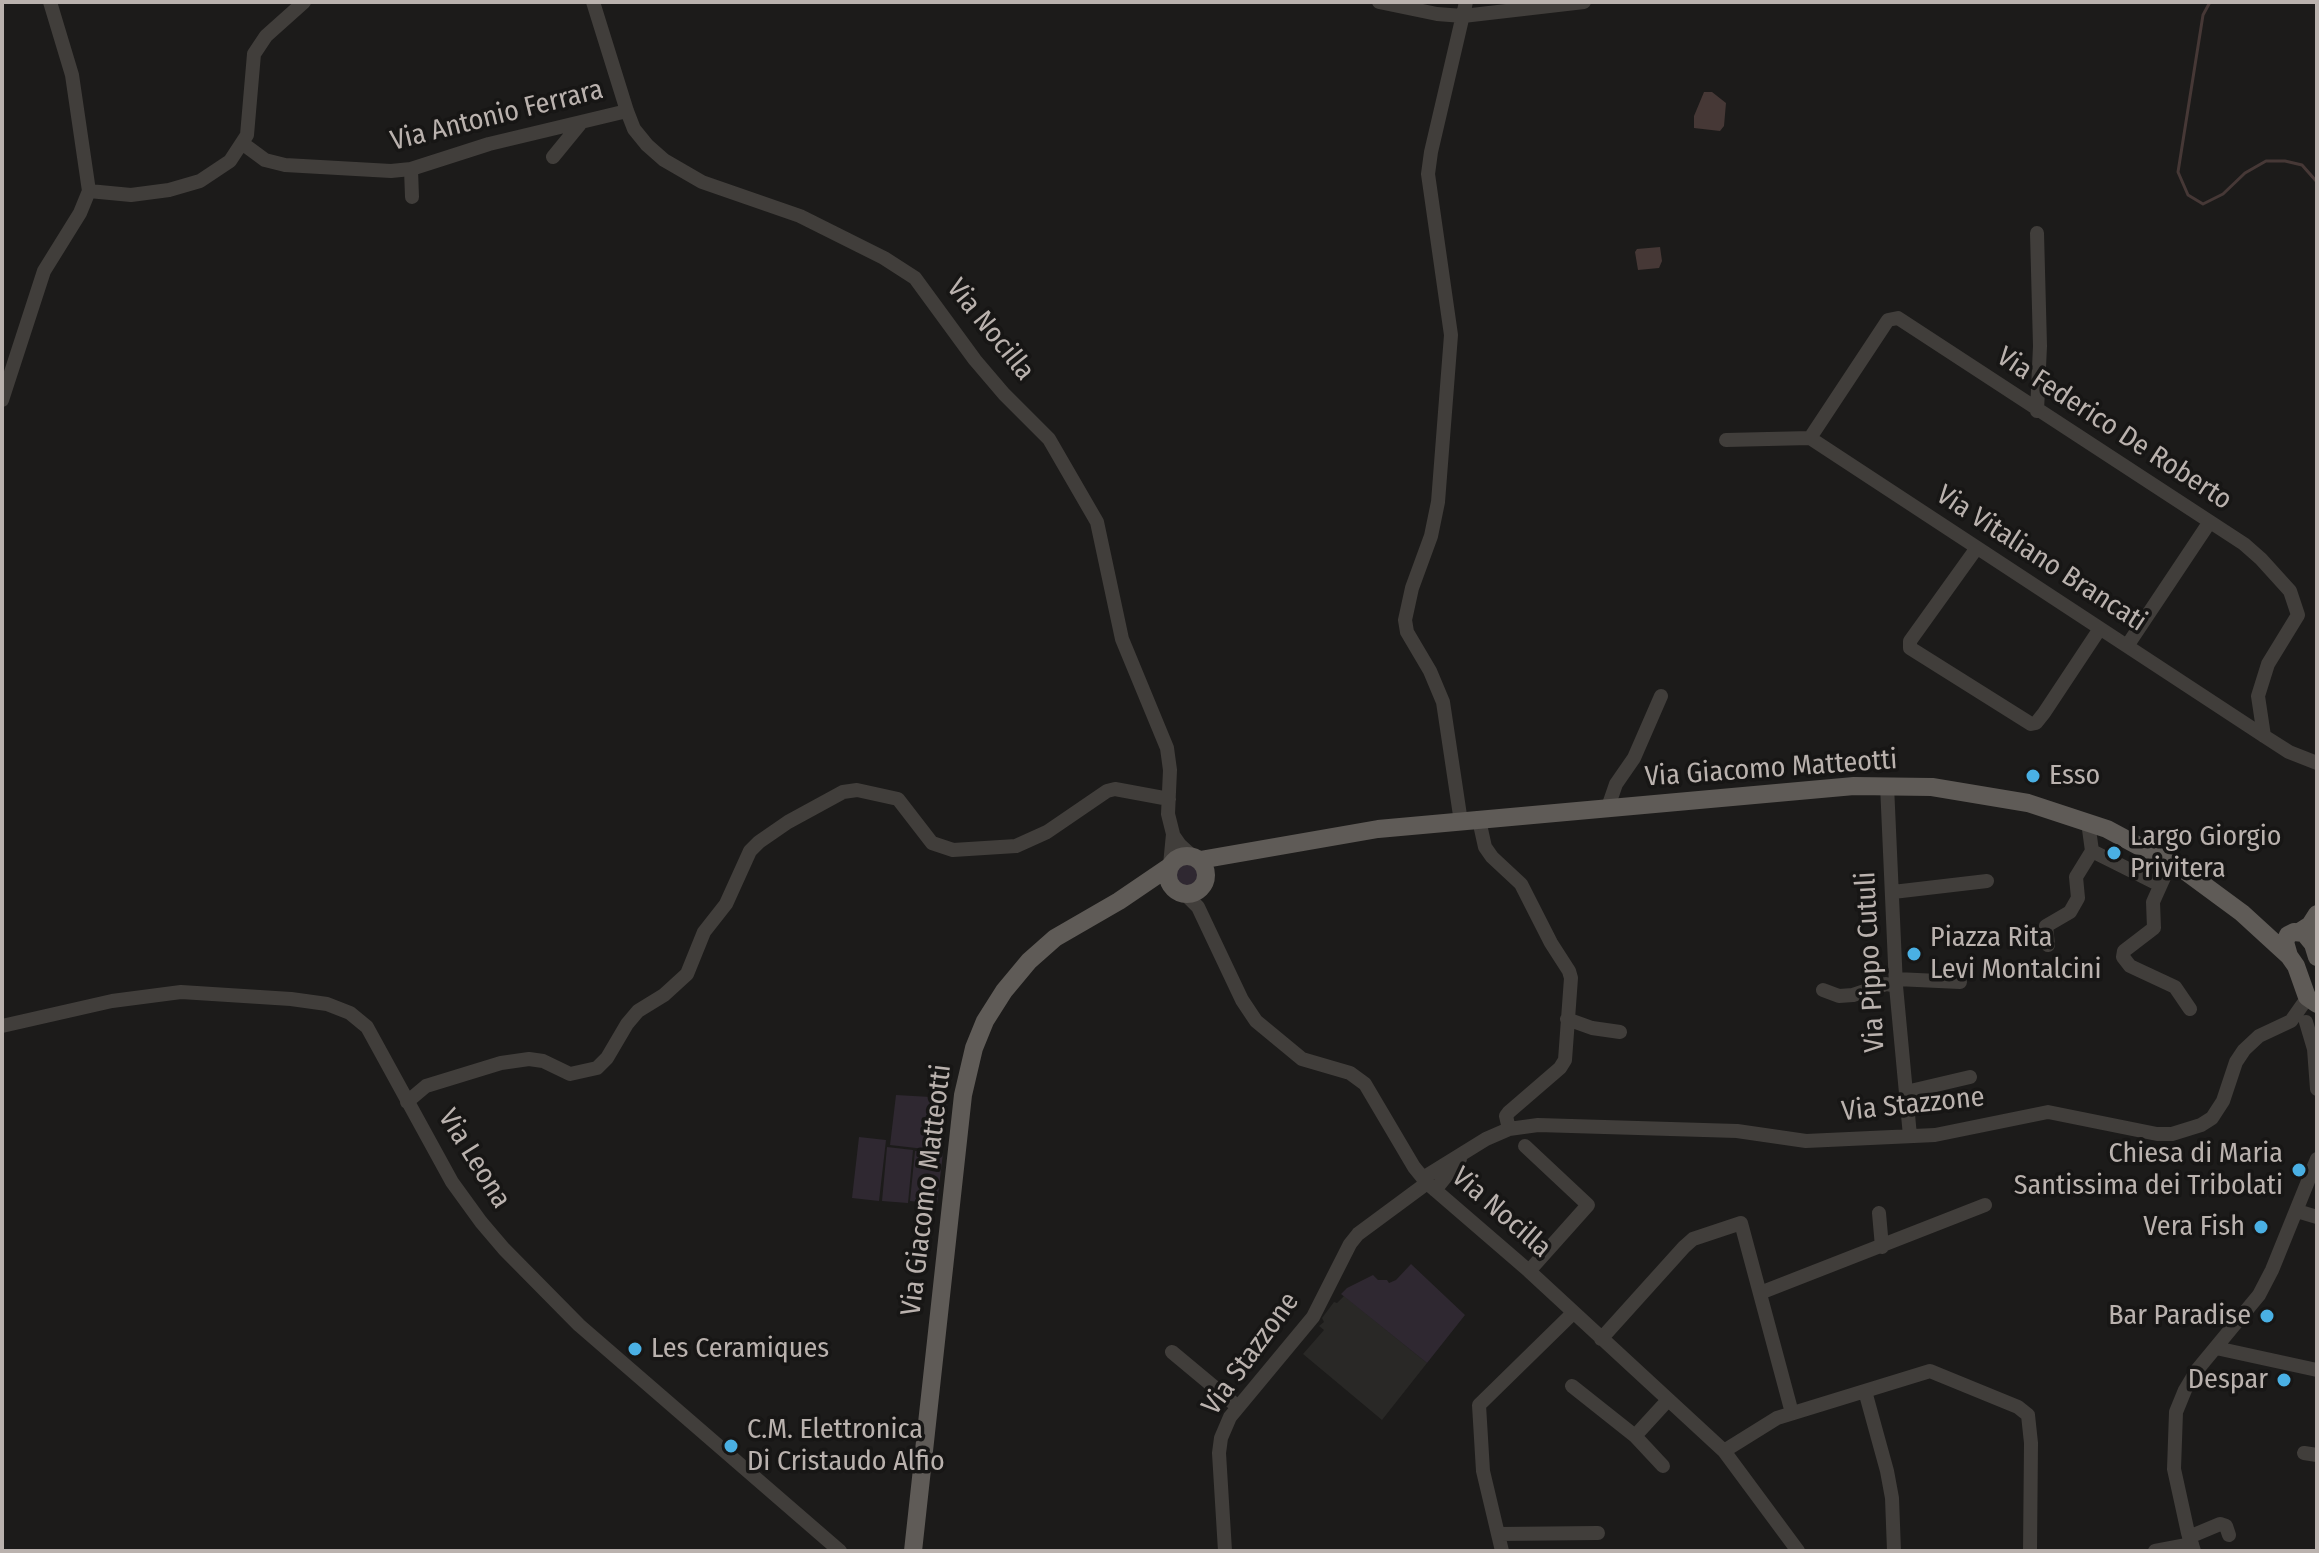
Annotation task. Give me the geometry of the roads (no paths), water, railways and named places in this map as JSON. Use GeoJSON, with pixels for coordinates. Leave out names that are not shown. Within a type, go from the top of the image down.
{"type":"FeatureCollection","features":[{"type":"Feature","properties":{"kind":"main road","name":"Via Giacomo Matteotti"},"geometry":{"type":"LineString","coordinates":[[913,1551],[963,1095],[974,1048],[985,1021],[1004,991],[1029,961],[1055,938],[1119,901],[1177,858],[1277,847],[1378,829],[1854,786],[1932,787],[2028,803],[2088,822],[2171,862],[2242,913]]}},
{"type":"Feature","properties":{"kind":"main road"},"geometry":{"type":"LineString","coordinates":[[1119,901],[1151,894],[1194,893],[1230,865],[1277,847]]}},
{"type":"Feature","properties":{"kind":"main road"},"geometry":{"type":"LineString","coordinates":[[1194,893],[1204,867],[1196,858]]}},
{"type":"Feature","properties":{"kind":"main road"},"geometry":{"type":"LineString","coordinates":[[1170,866],[1168,880],[1194,893]]}},
{"type":"Feature","properties":{"kind":"main road"},"geometry":{"type":"LineString","coordinates":[[2242,913],[2306,941]]}},
{"type":"Feature","properties":{"kind":"main road"},"geometry":{"type":"LineString","coordinates":[[2242,913],[2289,956],[2308,999]]}},
{"type":"Feature","properties":{"kind":"main road"},"geometry":{"type":"LineString","coordinates":[[2306,941],[2306,928],[2317,916]]}},
{"type":"Feature","properties":{"kind":"main road"},"geometry":{"type":"LineString","coordinates":[[2289,956],[2285,942],[2306,941]]}},
{"type":"Feature","properties":{"kind":"street"},"geometry":{"type":"LineString","coordinates":[[2,400],[44,271],[80,213],[89,191],[72,75],[50,2]]}},
{"type":"Feature","properties":{"kind":"street"},"geometry":{"type":"LineString","coordinates":[[89,191],[131,195],[184,186],[217,171],[230,161],[242,143],[249,120],[254,54],[266,36],[304,2]]}},
{"type":"Feature","properties":{"kind":"street","name":"Via Nocilla"},"geometry":{"type":"LineString","coordinates":[[593,2],[627,111],[634,129],[647,145],[664,160],[702,182],[800,216],[884,258],[915,278],[975,360],[1049,439],[1097,522],[1122,639],[1167,748],[1173,834],[1170,866]]}},
{"type":"Feature","properties":{"kind":"street"},"geometry":{"type":"LineString","coordinates":[[1379,2],[1437,14],[1464,9],[1584,2]]}},
{"type":"Feature","properties":{"kind":"street"},"geometry":{"type":"LineString","coordinates":[[1464,9],[1428,174],[1451,335],[1438,502],[1431,536],[1409,597],[1405,620],[1407,632],[1430,671],[1443,702],[1470,821],[1492,857],[1521,884],[1569,971],[1563,1064],[1509,1112],[1506,1116],[1509,1129]]}},
{"type":"Feature","properties":{"kind":"street","name":"Via Antonio Ferrara"},"geometry":{"type":"LineString","coordinates":[[242,143],[265,160],[285,165],[391,171],[411,169],[489,144],[627,111]]}},
{"type":"Feature","properties":{"kind":"street"},"geometry":{"type":"LineString","coordinates":[[553,157],[581,124]]}},
{"type":"Feature","properties":{"kind":"street"},"geometry":{"type":"LineString","coordinates":[[411,169],[412,197]]}},
{"type":"Feature","properties":{"kind":"street"},"geometry":{"type":"LineString","coordinates":[[2037,233],[2040,346],[2037,411]]}},
{"type":"Feature","properties":{"kind":"street","name":"Via Federico De Roberto"},"geometry":{"type":"LineString","coordinates":[[1810,438],[1892,318],[1898,318],[2244,544],[2290,591],[2298,615],[2268,664],[2258,696],[2264,736]]}},
{"type":"Feature","properties":{"kind":"street"},"geometry":{"type":"LineString","coordinates":[[1726,440],[1810,438]]}},
{"type":"Feature","properties":{"kind":"street","name":"Via Vitaliano Brancati"},"geometry":{"type":"LineString","coordinates":[[1810,438],[2264,736],[2289,752],[2317,763]]}},
{"type":"Feature","properties":{"kind":"street"},"geometry":{"type":"LineString","coordinates":[[2127,646],[2209,523]]}},
{"type":"Feature","properties":{"kind":"street"},"geometry":{"type":"LineString","coordinates":[[1976,549],[1910,641],[1910,648],[2031,724],[2036,723],[2044,713],[2099,630]]}},
{"type":"Feature","properties":{"kind":"street"},"geometry":{"type":"LineString","coordinates":[[1607,810],[1616,784],[1634,758],[1661,696]]}},
{"type":"Feature","properties":{"kind":"street","name":"Via Pippo Cutuli"},"geometry":{"type":"LineString","coordinates":[[1887,785],[1896,982],[1910,1136]]}},
{"type":"Feature","properties":{"kind":"street"},"geometry":{"type":"LineString","coordinates":[[407,1102],[426,1086],[501,1063],[529,1059],[543,1061],[570,1074],[597,1068],[638,1011],[664,995],[687,974],[704,932],[726,904],[750,851],[788,822],[843,792],[857,790],[898,799],[932,843],[953,850],[1016,846],[1047,832],[1107,791],[1115,789],[1169,799]]}},
{"type":"Feature","properties":{"kind":"street"},"geometry":{"type":"LineString","coordinates":[[2048,945],[2046,926],[2070,912],[2078,898],[2076,877],[2092,851],[2088,822]]}},
{"type":"Feature","properties":{"kind":"street"},"geometry":{"type":"LineString","coordinates":[[1173,834],[1180,845],[1196,858]]}},
{"type":"Feature","properties":{"kind":"street"},"geometry":{"type":"LineString","coordinates":[[2092,851],[2160,885]]}},
{"type":"Feature","properties":{"kind":"street"},"geometry":{"type":"LineString","coordinates":[[2171,862],[2153,902],[2154,928],[2124,951],[2123,957],[2130,966],[2175,987],[2190,1009]]}},
{"type":"Feature","properties":{"kind":"street"},"geometry":{"type":"LineString","coordinates":[[1893,892],[1987,881]]}},
{"type":"Feature","properties":{"kind":"street","name":"Via Nocilla"},"geometry":{"type":"LineString","coordinates":[[1194,893],[1242,1000],[1256,1021],[1302,1059],[1350,1073],[1365,1084],[1428,1183],[1529,1271],[1724,1451],[1798,1551]]}},
{"type":"Feature","properties":{"kind":"street"},"geometry":{"type":"LineString","coordinates":[[1823,990],[1839,996],[1896,982],[1960,982]]}},
{"type":"Feature","properties":{"kind":"street","name":"Via Leona"},"geometry":{"type":"LineString","coordinates":[[2,1026],[112,1001],[173,993],[236,994],[327,1004],[350,1013],[367,1027],[452,1182],[504,1249],[579,1325],[840,1551]]}},
{"type":"Feature","properties":{"kind":"street"},"geometry":{"type":"LineString","coordinates":[[2308,999],[2313,1024],[2317,1089]]}},
{"type":"Feature","properties":{"kind":"street","name":"Via Stazzone"},"geometry":{"type":"LineString","coordinates":[[1225,1551],[1219,1453],[1225,1428],[1238,1407],[1312,1318],[1358,1234],[1467,1150],[1509,1129],[1538,1125],[1737,1131],[1806,1141],[1935,1135],[2048,1112],[2157,1134],[2188,1131],[2201,1125],[2218,1110],[2236,1062],[2244,1050],[2259,1036],[2291,1021],[2308,999]]}},
{"type":"Feature","properties":{"kind":"street"},"geometry":{"type":"LineString","coordinates":[[1567,1019],[1592,1028],[1620,1032]]}},
{"type":"Feature","properties":{"kind":"street"},"geometry":{"type":"LineString","coordinates":[[1906,1092],[1970,1077]]}},
{"type":"Feature","properties":{"kind":"street"},"geometry":{"type":"LineString","coordinates":[[1525,1146],[1588,1205],[1529,1271]]}},
{"type":"Feature","properties":{"kind":"street"},"geometry":{"type":"LineString","coordinates":[[2192,1544],[2174,1469],[2176,1412],[2185,1390],[2259,1295],[2317,1159]]}},
{"type":"Feature","properties":{"kind":"street"},"geometry":{"type":"LineString","coordinates":[[1760,1293],[1985,1205]]}},
{"type":"Feature","properties":{"kind":"street"},"geometry":{"type":"LineString","coordinates":[[2297,1211],[2317,1217]]}},
{"type":"Feature","properties":{"kind":"street"},"geometry":{"type":"LineString","coordinates":[[1879,1213],[1882,1247]]}},
{"type":"Feature","properties":{"kind":"street"},"geometry":{"type":"LineString","coordinates":[[1601,1339],[1693,1239],[1741,1223],[1792,1413]]}},
{"type":"Feature","properties":{"kind":"street"},"geometry":{"type":"LineString","coordinates":[[1502,1551],[1483,1471],[1479,1405],[1573,1313]]}},
{"type":"Feature","properties":{"kind":"street"},"geometry":{"type":"LineString","coordinates":[[2216,1348],[2317,1370]]}},
{"type":"Feature","properties":{"kind":"street"},"geometry":{"type":"LineString","coordinates":[[1172,1352],[1238,1407]]}},
{"type":"Feature","properties":{"kind":"street"},"geometry":{"type":"LineString","coordinates":[[1724,1451],[1762,1425],[1792,1413],[1930,1371],[2018,1407],[2028,1415],[2031,1443],[2030,1551]]}},
{"type":"Feature","properties":{"kind":"street"},"geometry":{"type":"LineString","coordinates":[[1572,1386],[1635,1436],[1663,1466]]}},
{"type":"Feature","properties":{"kind":"street"},"geometry":{"type":"LineString","coordinates":[[1865,1391],[1892,1498],[1894,1551]]}},
{"type":"Feature","properties":{"kind":"street"},"geometry":{"type":"LineString","coordinates":[[1635,1436],[1668,1400]]}},
{"type":"Feature","properties":{"kind":"street"},"geometry":{"type":"LineString","coordinates":[[2155,1551],[2192,1544],[2220,1524],[2226,1526],[2229,1535]]}},
{"type":"Feature","properties":{"kind":"street"},"geometry":{"type":"LineString","coordinates":[[1499,1534],[1598,1533]]}},
{"type":"Feature","properties":{"kind":"waterway"},"geometry":{"type":"LineString","coordinates":[[2210,2],[2203,15],[2178,172],[2188,195],[2203,204],[2223,194],[2245,173],[2266,161],[2302,165],[2317,182]]}},
{"type":"Feature","properties":{"kind":"place","name":"Esso"},"geometry":{"type":"Point","coordinates":[2033,776]}},
{"type":"Feature","properties":{"kind":"place","name":"Largo Giorgio Privitera"},"geometry":{"type":"Point","coordinates":[2114,853]}},
{"type":"Feature","properties":{"kind":"place","name":"Piazza Rita Levi Montalcini"},"geometry":{"type":"Point","coordinates":[1914,954]}},
{"type":"Feature","properties":{"kind":"place","name":"Chiesa di Maria Santissima dei Tribolati"},"geometry":{"type":"Point","coordinates":[2299,1170]}},
{"type":"Feature","properties":{"kind":"place","name":"Vera Fish"},"geometry":{"type":"Point","coordinates":[2261,1227]}},
{"type":"Feature","properties":{"kind":"place","name":"Bar Paradise"},"geometry":{"type":"Point","coordinates":[2267,1316]}},
{"type":"Feature","properties":{"kind":"place","name":"Les Ceramiques"},"geometry":{"type":"Point","coordinates":[635,1349]}},
{"type":"Feature","properties":{"kind":"place","name":"Despar"},"geometry":{"type":"Point","coordinates":[2284,1380]}},
{"type":"Feature","properties":{"kind":"place","name":"C.M. Elettronica Di Cristaudo Alfio"},"geometry":{"type":"Point","coordinates":[731,1446]}}]}
